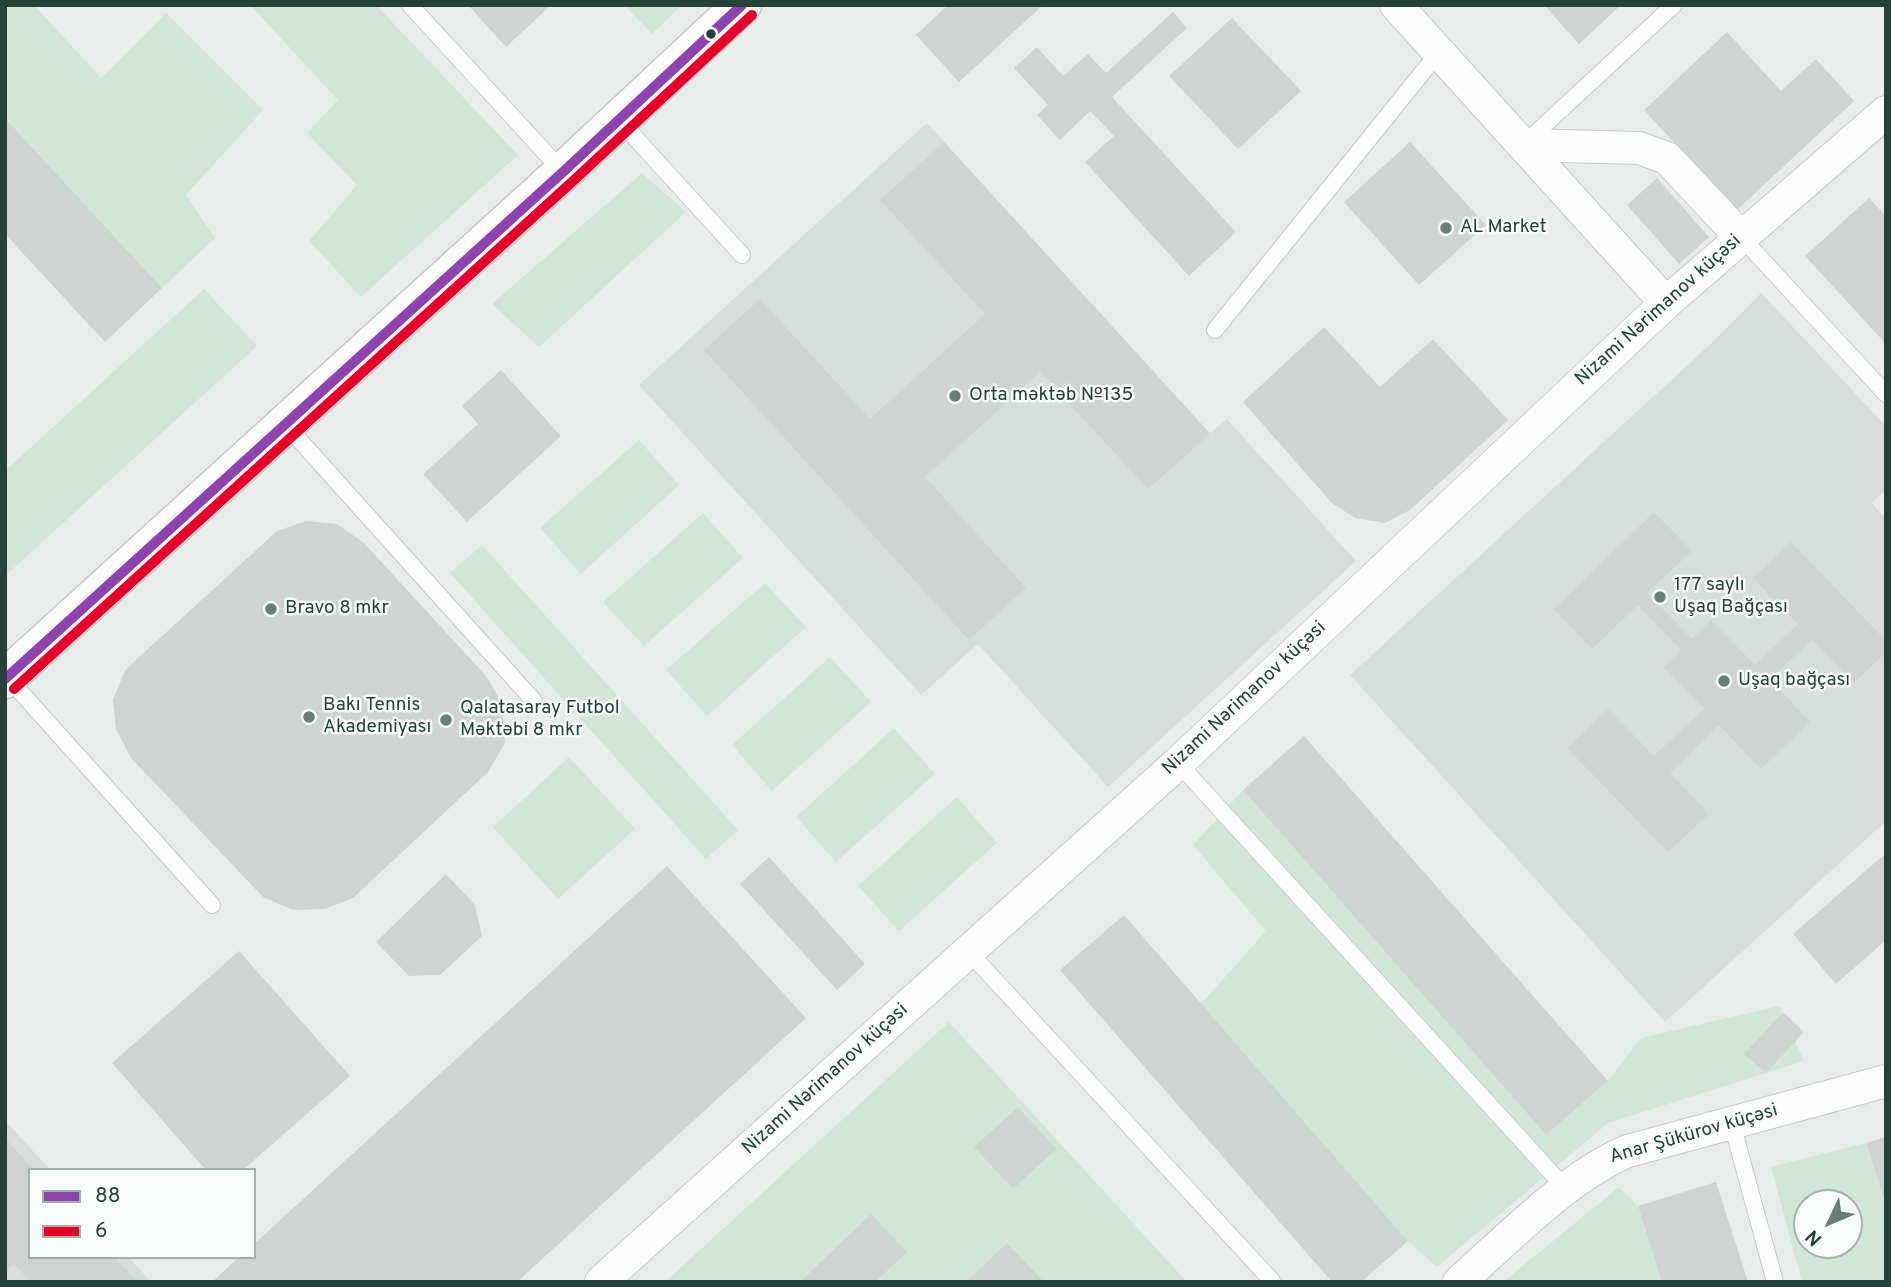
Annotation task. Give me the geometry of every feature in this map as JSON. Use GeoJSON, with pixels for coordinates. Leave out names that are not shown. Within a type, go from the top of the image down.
{"type":"FeatureCollection","features":[{"type":"Feature","properties":{"kind":"street"},"geometry":{"type":"LineString","coordinates":[[6,677],[563,172],[742,5]]}},
{"type":"Feature","properties":{"kind":"street"},"geometry":{"type":"LineString","coordinates":[[1396,5],[1666,303]]}},
{"type":"Feature","properties":{"kind":"street","name":"Nizami Nərimanov küçəsi"},"geometry":{"type":"LineString","coordinates":[[601,1282],[1178,763],[1666,303],[1886,112]]}},
{"type":"Feature","properties":{"kind":"street"},"geometry":{"type":"LineString","coordinates":[[1523,145],[1639,148],[1667,159],[1741,237]]}},
{"type":"Feature","properties":{"kind":"street","name":"Anar Şükürov küçəsi"},"geometry":{"type":"LineString","coordinates":[[1458,1282],[1602,1161],[1628,1151],[1886,1082]]}},
{"type":"Feature","properties":{"kind":"lane"},"geometry":{"type":"LineString","coordinates":[[410,5],[563,172]]}},
{"type":"Feature","properties":{"kind":"lane"},"geometry":{"type":"LineString","coordinates":[[1523,145],[1674,5]]}},
{"type":"Feature","properties":{"kind":"lane"},"geometry":{"type":"LineString","coordinates":[[1215,330],[1439,52]]}},
{"type":"Feature","properties":{"kind":"lane"},"geometry":{"type":"LineString","coordinates":[[619,120],[742,255]]}},
{"type":"Feature","properties":{"kind":"lane"},"geometry":{"type":"LineString","coordinates":[[1741,237],[1886,394]]}},
{"type":"Feature","properties":{"kind":"lane"},"geometry":{"type":"LineString","coordinates":[[285,424],[534,701]]}},
{"type":"Feature","properties":{"kind":"lane"},"geometry":{"type":"LineString","coordinates":[[6,677],[212,905]]}},
{"type":"Feature","properties":{"kind":"lane"},"geometry":{"type":"LineString","coordinates":[[1178,763],[1566,1189]]}},
{"type":"Feature","properties":{"kind":"lane"},"geometry":{"type":"LineString","coordinates":[[968,951],[1273,1282]]}},
{"type":"Feature","properties":{"kind":"lane"},"geometry":{"type":"LineString","coordinates":[[1732,1124],[1776,1282]]}},
{"type":"Feature","properties":{"kind":"shaded area"},"geometry":{"type":"Polygon","coordinates":[[[927,123],[1210,433],[1227,419],[1356,561],[1108,787],[978,644],[921,695],[639,385],[927,123]]]}},
{"type":"Feature","properties":{"kind":"shaded area","name":"177 saylı Uşaq Bağçası"},"geometry":{"type":"Polygon","coordinates":[[[1761,293],[1886,426],[1886,490],[1872,503],[1886,519],[1886,821],[1665,1022],[1350,675],[1716,339],[1761,293]]]}},
{"type":"Feature","properties":{"kind":"shaded area"},"geometry":{"type":"Polygon","coordinates":[[[5,1120],[48,1168],[28,1168],[28,1259],[131,1259],[151,1282],[5,1282],[5,1120]]]}},
{"type":"Feature","properties":{"kind":"green space"},"geometry":{"type":"Polygon","coordinates":[[[5,5],[34,5],[101,78],[166,13],[263,110],[186,195],[215,238],[162,288],[5,118],[5,5]]]}},
{"type":"Feature","properties":{"kind":"green space"},"geometry":{"type":"Polygon","coordinates":[[[250,5],[376,5],[518,155],[361,297],[309,241],[357,185],[307,133],[338,100],[250,5]]]}},
{"type":"Feature","properties":{"kind":"green space"},"geometry":{"type":"Polygon","coordinates":[[[624,5],[682,5],[652,34],[624,5]]]}},
{"type":"Feature","properties":{"kind":"green space"},"geometry":{"type":"Polygon","coordinates":[[[642,173],[686,212],[539,347],[492,304],[642,173]]]}},
{"type":"Feature","properties":{"kind":"green space"},"geometry":{"type":"Polygon","coordinates":[[[204,289],[257,346],[5,576],[5,471],[204,289]]]}},
{"type":"Feature","properties":{"kind":"green space"},"geometry":{"type":"Polygon","coordinates":[[[639,440],[679,485],[581,574],[540,528],[639,440]]]}},
{"type":"Feature","properties":{"kind":"green space"},"geometry":{"type":"Polygon","coordinates":[[[703,513],[743,558],[644,646],[603,602],[703,513]]]}},
{"type":"Feature","properties":{"kind":"green space"},"geometry":{"type":"Polygon","coordinates":[[[482,545],[738,830],[706,859],[450,573],[482,545]]]}},
{"type":"Feature","properties":{"kind":"green space"},"geometry":{"type":"Polygon","coordinates":[[[765,583],[806,627],[707,716],[666,670],[765,583]]]}},
{"type":"Feature","properties":{"kind":"green space"},"geometry":{"type":"Polygon","coordinates":[[[830,657],[871,702],[772,791],[732,745],[830,657]]]}},
{"type":"Feature","properties":{"kind":"green space"},"geometry":{"type":"Polygon","coordinates":[[[894,728],[935,774],[836,862],[796,817],[894,728]]]}},
{"type":"Feature","properties":{"kind":"green space"},"geometry":{"type":"Polygon","coordinates":[[[569,757],[635,829],[558,899],[493,827],[569,757]]]}},
{"type":"Feature","properties":{"kind":"green space"},"geometry":{"type":"Polygon","coordinates":[[[1243,790],[1546,1135],[1608,1081],[1641,1038],[1779,1006],[1804,1061],[1608,1123],[1437,1267],[1408,1241],[1201,1004],[1266,931],[1193,845],[1243,790]]]}},
{"type":"Feature","properties":{"kind":"green space"},"geometry":{"type":"Polygon","coordinates":[[[957,797],[997,843],[899,931],[858,886],[957,797]]]}},
{"type":"Feature","properties":{"kind":"green space"},"geometry":{"type":"Polygon","coordinates":[[[949,1022],[1187,1282],[665,1282],[949,1022]]]}},
{"type":"Feature","properties":{"kind":"green space"},"geometry":{"type":"Polygon","coordinates":[[[1866,1143],[1886,1204],[1886,1282],[1802,1282],[1796,1259],[1863,1259],[1863,1189],[1793,1189],[1793,1249],[1771,1167],[1866,1143]]]}},
{"type":"Feature","properties":{"kind":"green space"},"geometry":{"type":"Polygon","coordinates":[[[1619,1187],[1638,1206],[1662,1282],[1503,1282],[1619,1187]]]}},
{"type":"Feature","properties":{"kind":"building"},"geometry":{"type":"Polygon","coordinates":[[[468,5],[551,5],[506,47],[468,5]]]}},
{"type":"Feature","properties":{"kind":"building"},"geometry":{"type":"Polygon","coordinates":[[[948,5],[1043,5],[959,82],[916,35],[948,5]]]}},
{"type":"Feature","properties":{"kind":"building"},"geometry":{"type":"Polygon","coordinates":[[[1544,5],[1621,5],[1579,44],[1544,5]]]}},
{"type":"Feature","properties":{"kind":"building"},"geometry":{"type":"Polygon","coordinates":[[[1173,12],[1187,28],[1112,97],[1236,232],[1189,276],[1085,162],[1114,136],[1090,111],[1060,140],[1037,115],[1048,105],[1014,68],[1037,47],[1063,76],[1088,54],[1106,73],[1173,12]]]}},
{"type":"Feature","properties":{"kind":"building"},"geometry":{"type":"Polygon","coordinates":[[[1232,18],[1301,91],[1238,149],[1169,76],[1232,18]]]}},
{"type":"Feature","properties":{"kind":"building"},"geometry":{"type":"Polygon","coordinates":[[[1727,32],[1781,91],[1816,59],[1854,101],[1737,210],[1644,110],[1727,32]]]}},
{"type":"Feature","properties":{"kind":"building"},"geometry":{"type":"Polygon","coordinates":[[[5,118],[162,288],[105,342],[5,234],[5,118]]]}},
{"type":"Feature","properties":{"kind":"building","name":"Orta məktəb №135"},"geometry":{"type":"Polygon","coordinates":[[[944,142],[1210,434],[1148,489],[1040,372],[925,477],[1026,588],[969,640],[704,350],[760,299],[870,419],[985,314],[880,200],[944,142]]]}},
{"type":"Feature","properties":{"kind":"building"},"geometry":{"type":"Polygon","coordinates":[[[1410,142],[1486,225],[1419,285],[1344,202],[1410,142]]]}},
{"type":"Feature","properties":{"kind":"building"},"geometry":{"type":"Polygon","coordinates":[[[1657,178],[1709,237],[1679,264],[1627,205],[1657,178]]]}},
{"type":"Feature","properties":{"kind":"building"},"geometry":{"type":"Polygon","coordinates":[[[1869,198],[1886,216],[1886,344],[1805,256],[1869,198]]]}},
{"type":"Feature","properties":{"kind":"building"},"geometry":{"type":"Polygon","coordinates":[[[1324,327],[1380,387],[1433,339],[1508,420],[1410,510],[1385,523],[1355,518],[1332,503],[1243,402],[1324,327]]]}},
{"type":"Feature","properties":{"kind":"building"},"geometry":{"type":"Polygon","coordinates":[[[501,370],[561,436],[467,522],[423,474],[478,424],[462,406],[501,370]]]}},
{"type":"Feature","properties":{"kind":"building","name":"Uşaq bağçası"},"geometry":{"type":"Polygon","coordinates":[[[1654,512],[1692,551],[1647,593],[1692,639],[1711,620],[1755,665],[1798,624],[1753,578],[1791,542],[1886,641],[1886,652],[1854,683],[1812,640],[1770,679],[1810,722],[1761,769],[1719,725],[1670,773],[1709,814],[1668,852],[1567,748],[1608,709],[1654,756],[1704,709],[1664,667],[1681,650],[1638,605],[1592,649],[1554,609],[1654,512]]]}},
{"type":"Feature","properties":{"kind":"building","name":"Bakı Tennis Akademiyası"},"geometry":{"type":"Polygon","coordinates":[[[306,521],[337,524],[364,543],[487,677],[502,704],[505,743],[488,772],[353,898],[325,909],[293,910],[263,897],[131,758],[116,729],[113,700],[125,670],[277,531],[306,521]]]}},
{"type":"Feature","properties":{"kind":"building"},"geometry":{"type":"Polygon","coordinates":[[[1304,736],[1608,1081],[1546,1135],[1243,790],[1304,736]]]}},
{"type":"Feature","properties":{"kind":"building"},"geometry":{"type":"Polygon","coordinates":[[[1886,853],[1886,940],[1836,984],[1793,934],[1886,853]]]}},
{"type":"Feature","properties":{"kind":"building"},"geometry":{"type":"Polygon","coordinates":[[[769,857],[865,964],[837,990],[740,884],[769,857]]]}},
{"type":"Feature","properties":{"kind":"building"},"geometry":{"type":"Polygon","coordinates":[[[667,866],[806,1018],[517,1282],[212,1282],[237,1259],[256,1259],[256,1242],[667,866]]]}},
{"type":"Feature","properties":{"kind":"building"},"geometry":{"type":"Polygon","coordinates":[[[446,874],[475,905],[482,936],[440,975],[409,976],[376,942],[446,874]]]}},
{"type":"Feature","properties":{"kind":"building"},"geometry":{"type":"Polygon","coordinates":[[[1124,915],[1408,1241],[1361,1282],[1332,1282],[1060,970],[1124,915]]]}},
{"type":"Feature","properties":{"kind":"building"},"geometry":{"type":"Polygon","coordinates":[[[239,951],[350,1076],[245,1168],[204,1168],[112,1063],[239,951]]]}},
{"type":"Feature","properties":{"kind":"building"},"geometry":{"type":"Polygon","coordinates":[[[1783,1012],[1804,1032],[1766,1073],[1744,1054],[1783,1012]]]}},
{"type":"Feature","properties":{"kind":"building"},"geometry":{"type":"Polygon","coordinates":[[[1018,1107],[1056,1149],[1013,1189],[974,1147],[1018,1107]]]}},
{"type":"Feature","properties":{"kind":"building"},"geometry":{"type":"Polygon","coordinates":[[[1886,1137],[1886,1202],[1885,1202],[1866,1143],[1886,1137]]]}},
{"type":"Feature","properties":{"kind":"building"},"geometry":{"type":"Polygon","coordinates":[[[5,1138],[32,1168],[28,1168],[28,1259],[117,1259],[137,1282],[31,1282],[14,1264],[5,1272],[5,1138]]]}},
{"type":"Feature","properties":{"kind":"building"},"geometry":{"type":"Polygon","coordinates":[[[1716,1182],[1748,1282],[1662,1282],[1638,1206],[1716,1182]]]}},
{"type":"Feature","properties":{"kind":"building"},"geometry":{"type":"Polygon","coordinates":[[[871,1214],[907,1252],[875,1282],[800,1282],[871,1214]]]}},
{"type":"Feature","properties":{"kind":"building"},"geometry":{"type":"Polygon","coordinates":[[[1007,1243],[1044,1282],[972,1282],[969,1279],[1007,1243]]]}},
{"type":"Feature","properties":{"kind":"transit line","name":"88"},"geometry":{"type":"LineString","coordinates":[[5,679],[563,172],[742,5]]}},
{"type":"Feature","properties":{"kind":"transit line","name":"6"},"geometry":{"type":"LineString","coordinates":[[14,689],[752,15]]}},
{"type":"Feature","properties":{"kind":"place","name":"AL Market"},"geometry":{"type":"Point","coordinates":[1446,228]}},
{"type":"Feature","properties":{"kind":"place","name":"Orta məktəb №135"},"geometry":{"type":"Point","coordinates":[955,396]}},
{"type":"Feature","properties":{"kind":"place","name":"177 saylı Uşaq Bağçası"},"geometry":{"type":"Point","coordinates":[1660,597]}},
{"type":"Feature","properties":{"kind":"place","name":"Bravo 8 mkr"},"geometry":{"type":"Point","coordinates":[271,609]}},
{"type":"Feature","properties":{"kind":"place","name":"Uşaq bağçası"},"geometry":{"type":"Point","coordinates":[1724,681]}},
{"type":"Feature","properties":{"kind":"place","name":"Bakı Tennis Akademiyası"},"geometry":{"type":"Point","coordinates":[309,717]}},
{"type":"Feature","properties":{"kind":"place","name":"Qalatasaray Futbol Məktəbi 8 mkr"},"geometry":{"type":"Point","coordinates":[446,720]}}]}
